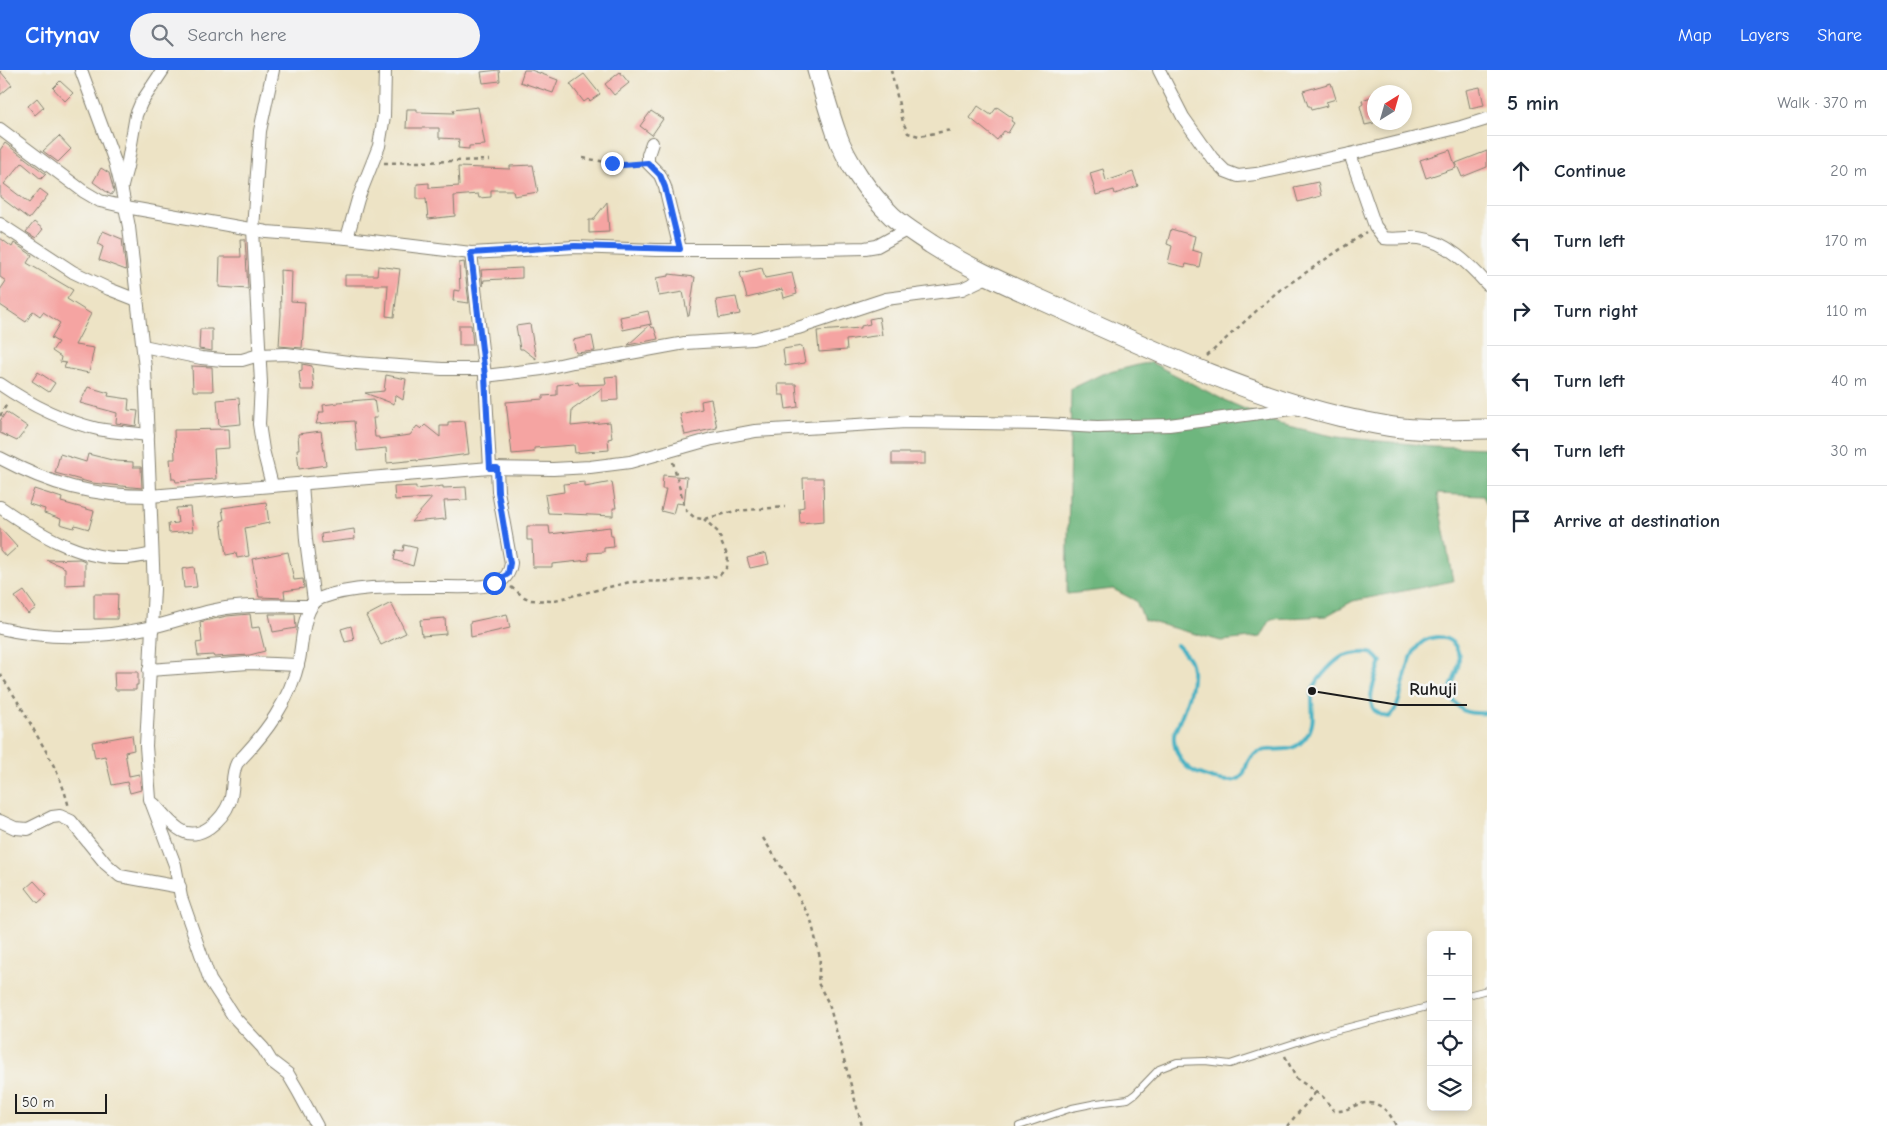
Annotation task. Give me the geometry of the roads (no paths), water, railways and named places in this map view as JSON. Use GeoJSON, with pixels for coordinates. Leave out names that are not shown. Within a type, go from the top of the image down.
{"type":"FeatureCollection","features":[{"type":"Feature","properties":{"kind":"main road"},"geometry":{"type":"LineString","coordinates":[[817,70],[836,134],[858,175],[880,204],[908,229],[948,254],[990,276],[1195,368],[1226,381],[1304,408],[1401,428],[1487,430]]}},
{"type":"Feature","properties":{"kind":"street"},"geometry":{"type":"LineString","coordinates":[[81,70],[115,162],[126,207],[143,346],[154,589],[146,746],[150,799],[175,865],[181,897],[210,980],[234,1018],[263,1048],[271,1061],[288,1074],[317,1126]]}},
{"type":"Feature","properties":{"kind":"street"},"geometry":{"type":"LineString","coordinates":[[121,186],[127,166],[136,115],[141,102],[163,70]]}},
{"type":"Feature","properties":{"kind":"street"},"geometry":{"type":"LineString","coordinates":[[272,485],[260,430],[261,389],[253,230],[260,131],[273,70]]}},
{"type":"Feature","properties":{"kind":"street"},"geometry":{"type":"LineString","coordinates":[[347,238],[358,199],[379,146],[383,124],[385,70],[371,70]]}},
{"type":"Feature","properties":{"kind":"street"},"geometry":{"type":"LineString","coordinates":[[1159,70],[1183,117],[1218,165],[1231,174],[1247,176],[1350,154],[1487,119]]}},
{"type":"Feature","properties":{"kind":"street"},"geometry":{"type":"LineString","coordinates":[[0,129],[83,191],[100,201],[253,230],[347,238],[471,253],[575,246],[781,250],[865,248],[877,246],[908,229]]}},
{"type":"Feature","properties":{"kind":"street"},"geometry":{"type":"LineString","coordinates":[[652,143],[648,155],[648,163],[660,175],[665,187],[680,249]]}},
{"type":"Feature","properties":{"kind":"street"},"geometry":{"type":"LineString","coordinates":[[1350,154],[1375,226],[1384,238],[1422,238],[1442,244],[1487,284]]}},
{"type":"Feature","properties":{"kind":"street"},"geometry":{"type":"LineString","coordinates":[[0,224],[72,272],[137,300]]}},
{"type":"Feature","properties":{"kind":"street"},"geometry":{"type":"LineString","coordinates":[[0,628],[24,634],[57,636],[105,634],[151,627],[199,614],[244,606],[312,604],[322,598],[363,589],[477,586],[494,583],[502,579],[509,572],[510,563],[493,468],[471,253]]}},
{"type":"Feature","properties":{"kind":"street"},"geometry":{"type":"LineString","coordinates":[[143,346],[201,358],[223,360],[242,360],[259,355],[286,354],[356,363],[484,373],[542,369],[685,343],[741,341],[763,337],[798,328],[886,299],[962,289],[990,276]]}},
{"type":"Feature","properties":{"kind":"street"},"geometry":{"type":"LineString","coordinates":[[0,384],[54,415],[98,429],[148,435]]}},
{"type":"Feature","properties":{"kind":"street"},"geometry":{"type":"LineString","coordinates":[[0,458],[27,472],[71,487],[120,496],[150,496],[493,468],[553,469],[590,467],[630,462],[712,439],[755,432],[906,422],[1044,424],[1097,427],[1169,425],[1304,408]]}},
{"type":"Feature","properties":{"kind":"street"},"geometry":{"type":"LineString","coordinates":[[150,799],[180,831],[193,833],[205,830],[214,824],[230,801],[233,789],[234,768],[266,730],[292,687],[307,614],[312,604],[302,483]]}},
{"type":"Feature","properties":{"kind":"street"},"geometry":{"type":"LineString","coordinates":[[0,507],[47,537],[79,550],[103,556],[125,558],[152,554]]}},
{"type":"Feature","properties":{"kind":"street"},"geometry":{"type":"LineString","coordinates":[[149,670],[249,662],[298,665]]}},
{"type":"Feature","properties":{"kind":"street"},"geometry":{"type":"LineString","coordinates":[[0,821],[15,828],[28,830],[52,817],[60,816],[71,821],[106,864],[120,876],[180,887]]}},
{"type":"Feature","properties":{"kind":"lane"},"geometry":{"type":"LineString","coordinates":[[1472,994],[1487,990]]}},
{"type":"Feature","properties":{"kind":"lane"},"geometry":{"type":"LineString","coordinates":[[1019,1126],[1072,1108],[1097,1102],[1118,1101],[1128,1098],[1135,1094],[1155,1073],[1167,1065],[1190,1060],[1230,1064],[1322,1034],[1427,1007]]}},
{"type":"Feature","properties":{"kind":"waterway"},"geometry":{"type":"LineString","coordinates":[[1177,645],[1189,659],[1192,682],[1188,699],[1174,734],[1176,748],[1186,766],[1197,773],[1214,779],[1230,781],[1237,779],[1242,776],[1249,760],[1254,754],[1265,750],[1289,749],[1300,743],[1306,737],[1311,726],[1313,689],[1323,674],[1336,661],[1349,655],[1371,653],[1381,662],[1371,695],[1371,703],[1380,714],[1389,717],[1400,699],[1408,665],[1418,646],[1426,640],[1437,637],[1446,639],[1454,644],[1459,656],[1458,669],[1449,694],[1460,709],[1473,713],[1487,713]]}},
{"type":"Feature","properties":{"kind":"place","name":"Ruhuji"},"geometry":{"type":"Point","coordinates":[1312,691]}}]}
